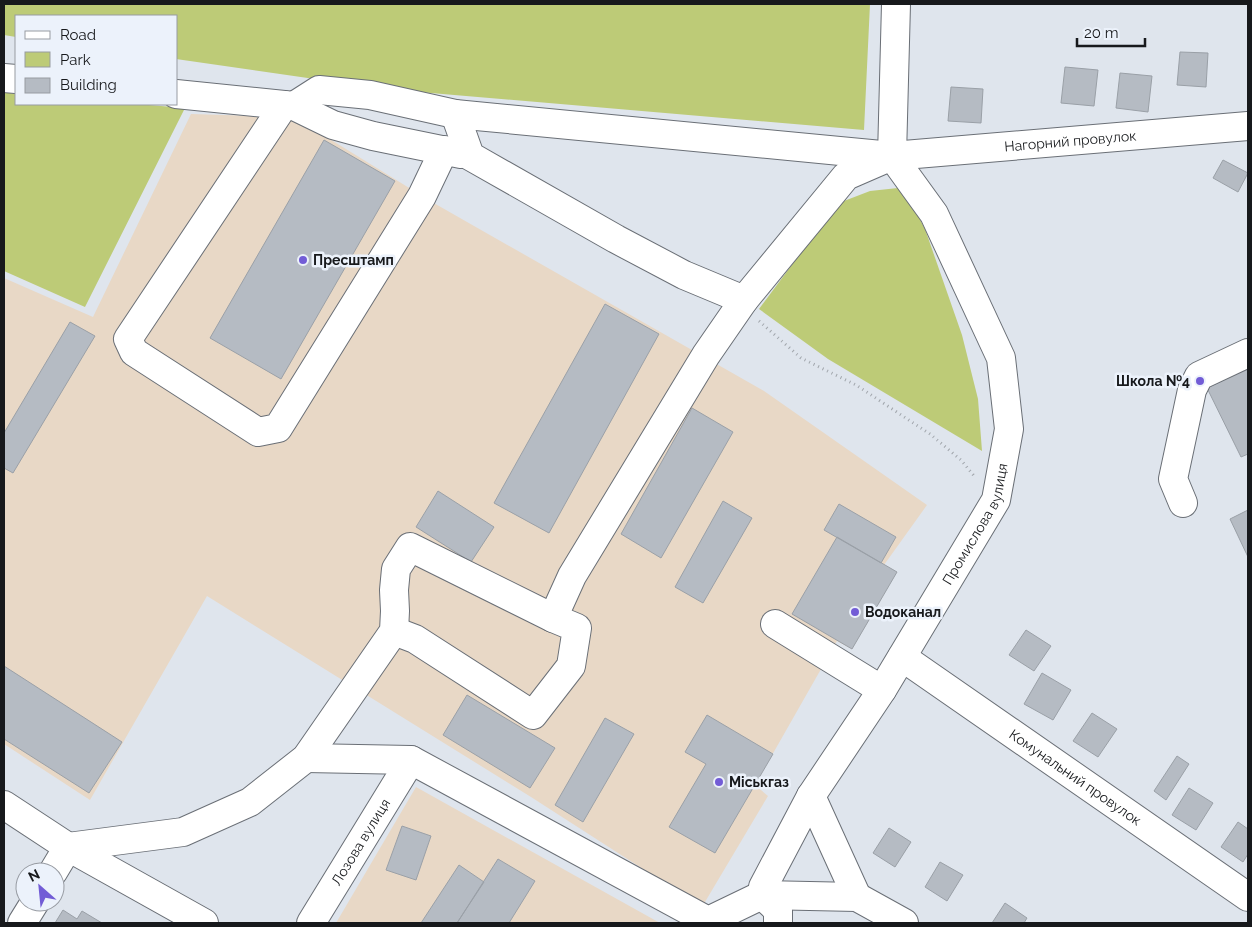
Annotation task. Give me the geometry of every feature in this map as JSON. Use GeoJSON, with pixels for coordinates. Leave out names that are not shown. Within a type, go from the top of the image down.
{"type":"FeatureCollection","features":[{"type":"Feature","properties":{"kind":"street"},"geometry":{"type":"LineString","coordinates":[[892,156],[896,4]]}},
{"type":"Feature","properties":{"kind":"street"},"geometry":{"type":"LineString","coordinates":[[444,150],[422,196],[278,428],[258,432],[134,352],[128,339],[289,105],[319,90],[370,96],[455,114],[892,156]]}},
{"type":"Feature","properties":{"kind":"street"},"geometry":{"type":"LineString","coordinates":[[178,94],[289,105],[333,125],[373,136],[470,156],[616,239],[684,275],[744,300]]}},
{"type":"Feature","properties":{"kind":"street"},"geometry":{"type":"LineString","coordinates":[[455,114],[470,156]]}},
{"type":"Feature","properties":{"kind":"street","name":"Нагорний провулок"},"geometry":{"type":"LineString","coordinates":[[892,156],[1245,128]]}},
{"type":"Feature","properties":{"kind":"street"},"geometry":{"type":"LineString","coordinates":[[554,618],[572,576],[706,355],[744,300],[846,176],[892,156]]}},
{"type":"Feature","properties":{"kind":"street","name":"Промислова вулиця"},"geometry":{"type":"LineString","coordinates":[[762,895],[762,887],[811,796],[882,690],[996,500],[1009,429],[1001,358],[934,214],[892,156]]}},
{"type":"Feature","properties":{"kind":"street"},"geometry":{"type":"LineString","coordinates":[[1183,503],[1173,478],[1192,390],[1199,376],[1248,353]]}},
{"type":"Feature","properties":{"kind":"street"},"geometry":{"type":"LineString","coordinates":[[68,847],[183,832],[250,802],[306,758],[394,632],[396,569],[410,547],[576,628],[571,666],[533,716],[414,639],[394,632]]}},
{"type":"Feature","properties":{"kind":"street"},"geometry":{"type":"LineString","coordinates":[[775,624],[882,690]]}},
{"type":"Feature","properties":{"kind":"street","name":"Комунальний провулок"},"geometry":{"type":"LineString","coordinates":[[902,657],[1248,897]]}},
{"type":"Feature","properties":{"kind":"street"},"geometry":{"type":"LineString","coordinates":[[306,758],[411,760],[708,921],[762,895],[857,897],[904,923]]}},
{"type":"Feature","properties":{"kind":"street","name":"Лозова вулиця"},"geometry":{"type":"LineString","coordinates":[[311,923],[411,760]]}},
{"type":"Feature","properties":{"kind":"street"},"geometry":{"type":"LineString","coordinates":[[811,796],[857,897]]}},
{"type":"Feature","properties":{"kind":"street"},"geometry":{"type":"LineString","coordinates":[[4,805],[68,847],[204,923]]}},
{"type":"Feature","properties":{"kind":"street"},"geometry":{"type":"LineString","coordinates":[[59,862],[68,847]]}},
{"type":"Feature","properties":{"kind":"street"},"geometry":{"type":"LineString","coordinates":[[762,895],[778,910],[778,923]]}},
{"type":"Feature","properties":{"kind":"street"},"geometry":{"type":"LineString","coordinates":[[22,923],[29,912]]}},
{"type":"Feature","properties":{"kind":"path"},"geometry":{"type":"LineString","coordinates":[[744,300],[754,317],[801,358],[823,367],[856,385],[930,434],[961,460],[996,500]]}},
{"type":"Feature","properties":{"kind":"shaded area"},"geometry":{"type":"Polygon","coordinates":[[[191,114],[294,117],[432,202],[764,391],[927,505],[884,565],[897,572],[852,649],[837,641],[755,785],[768,796],[702,907],[531,797],[207,596],[90,800],[4,744],[4,278],[93,317],[191,114]]]}},
{"type":"Feature","properties":{"kind":"shaded area"},"geometry":{"type":"Polygon","coordinates":[[[416,787],[660,923],[336,923],[416,787]]]}},
{"type":"Feature","properties":{"kind":"green space"},"geometry":{"type":"Polygon","coordinates":[[[4,4],[870,4],[864,130],[384,89],[178,59],[178,15],[15,15],[15,37],[4,35],[4,4]]]}},
{"type":"Feature","properties":{"kind":"green space"},"geometry":{"type":"Polygon","coordinates":[[[4,92],[15,94],[15,105],[149,105],[185,108],[85,307],[4,271],[4,92]]]}},
{"type":"Feature","properties":{"kind":"green space"},"geometry":{"type":"Polygon","coordinates":[[[898,188],[911,202],[925,229],[962,335],[978,399],[982,451],[828,359],[759,309],[829,215],[844,201],[870,191],[898,188]]]}},
{"type":"Feature","properties":{"kind":"building"},"geometry":{"type":"Polygon","coordinates":[[[1180,52],[1208,53],[1206,87],[1177,85],[1180,52]]]}},
{"type":"Feature","properties":{"kind":"building"},"geometry":{"type":"Polygon","coordinates":[[[1065,67],[1098,70],[1094,106],[1061,103],[1065,67]]]}},
{"type":"Feature","properties":{"kind":"building"},"geometry":{"type":"Polygon","coordinates":[[[1120,73],[1152,76],[1148,112],[1116,108],[1120,73]]]}},
{"type":"Feature","properties":{"kind":"building"},"geometry":{"type":"Polygon","coordinates":[[[951,87],[983,89],[981,123],[948,121],[951,87]]]}},
{"type":"Feature","properties":{"kind":"building","name":"Пресштамп"},"geometry":{"type":"Polygon","coordinates":[[[324,140],[395,181],[281,379],[210,338],[324,140]]]}},
{"type":"Feature","properties":{"kind":"building"},"geometry":{"type":"Polygon","coordinates":[[[1223,160],[1248,173],[1238,192],[1213,178],[1223,160]]]}},
{"type":"Feature","properties":{"kind":"building"},"geometry":{"type":"Polygon","coordinates":[[[605,304],[659,334],[549,533],[494,503],[605,304]]]}},
{"type":"Feature","properties":{"kind":"building"},"geometry":{"type":"Polygon","coordinates":[[[70,322],[95,336],[13,473],[4,468],[4,433],[70,322]]]}},
{"type":"Feature","properties":{"kind":"building"},"geometry":{"type":"Polygon","coordinates":[[[1248,368],[1248,454],[1241,457],[1207,388],[1248,368]]]}},
{"type":"Feature","properties":{"kind":"building"},"geometry":{"type":"Polygon","coordinates":[[[692,408],[733,432],[661,558],[621,534],[692,408]]]}},
{"type":"Feature","properties":{"kind":"building"},"geometry":{"type":"Polygon","coordinates":[[[438,491],[494,527],[471,562],[416,527],[438,491]]]}},
{"type":"Feature","properties":{"kind":"building"},"geometry":{"type":"Polygon","coordinates":[[[723,501],[752,518],[703,603],[675,587],[723,501]]]}},
{"type":"Feature","properties":{"kind":"building"},"geometry":{"type":"Polygon","coordinates":[[[839,504],[896,537],[881,563],[824,530],[839,504]]]}},
{"type":"Feature","properties":{"kind":"building"},"geometry":{"type":"Polygon","coordinates":[[[1248,510],[1248,557],[1230,519],[1248,510]]]}},
{"type":"Feature","properties":{"kind":"building"},"geometry":{"type":"Polygon","coordinates":[[[837,537],[897,572],[852,649],[792,614],[837,537]]]}},
{"type":"Feature","properties":{"kind":"building"},"geometry":{"type":"Polygon","coordinates":[[[1026,630],[1051,646],[1034,671],[1009,655],[1026,630]]]}},
{"type":"Feature","properties":{"kind":"building"},"geometry":{"type":"Polygon","coordinates":[[[4,666],[122,742],[89,793],[4,739],[4,666]]]}},
{"type":"Feature","properties":{"kind":"building"},"geometry":{"type":"Polygon","coordinates":[[[1042,673],[1071,690],[1053,720],[1024,704],[1042,673]]]}},
{"type":"Feature","properties":{"kind":"building"},"geometry":{"type":"Polygon","coordinates":[[[467,695],[555,748],[530,788],[443,735],[467,695]]]}},
{"type":"Feature","properties":{"kind":"building"},"geometry":{"type":"Polygon","coordinates":[[[1092,713],[1117,729],[1098,757],[1073,741],[1092,713]]]}},
{"type":"Feature","properties":{"kind":"building"},"geometry":{"type":"Polygon","coordinates":[[[707,715],[773,754],[715,853],[669,827],[706,764],[685,752],[707,715]]]}},
{"type":"Feature","properties":{"kind":"building"},"geometry":{"type":"Polygon","coordinates":[[[605,718],[634,734],[583,822],[555,805],[605,718]]]}},
{"type":"Feature","properties":{"kind":"building"},"geometry":{"type":"Polygon","coordinates":[[[1177,756],[1189,764],[1166,800],[1154,791],[1177,756]]]}},
{"type":"Feature","properties":{"kind":"building"},"geometry":{"type":"Polygon","coordinates":[[[1189,788],[1213,803],[1196,830],[1172,815],[1189,788]]]}},
{"type":"Feature","properties":{"kind":"building"},"geometry":{"type":"Polygon","coordinates":[[[1238,822],[1248,829],[1248,854],[1243,862],[1221,847],[1238,822]]]}},
{"type":"Feature","properties":{"kind":"building"},"geometry":{"type":"Polygon","coordinates":[[[402,826],[431,836],[416,880],[386,870],[402,826]]]}},
{"type":"Feature","properties":{"kind":"building"},"geometry":{"type":"Polygon","coordinates":[[[889,828],[911,842],[895,867],[873,853],[889,828]]]}},
{"type":"Feature","properties":{"kind":"building"},"geometry":{"type":"Polygon","coordinates":[[[498,859],[535,881],[509,923],[457,923],[498,859]]]}},
{"type":"Feature","properties":{"kind":"building"},"geometry":{"type":"Polygon","coordinates":[[[940,862],[963,875],[947,901],[925,887],[940,862]]]}},
{"type":"Feature","properties":{"kind":"building"},"geometry":{"type":"Polygon","coordinates":[[[459,865],[484,882],[457,923],[421,923],[459,865]]]}},
{"type":"Feature","properties":{"kind":"building"},"geometry":{"type":"Polygon","coordinates":[[[1005,903],[1027,918],[1024,923],[992,923],[1005,903]]]}},
{"type":"Feature","properties":{"kind":"building"},"geometry":{"type":"Polygon","coordinates":[[[65,911],[77,919],[82,911],[102,923],[55,923],[62,912],[65,911]]]}},
{"type":"Feature","properties":{"kind":"place","name":"Пресштамп"},"geometry":{"type":"Point","coordinates":[303,260]}},
{"type":"Feature","properties":{"kind":"place","name":"Школа №4"},"geometry":{"type":"Point","coordinates":[1200,381]}},
{"type":"Feature","properties":{"kind":"place","name":"Водоканал"},"geometry":{"type":"Point","coordinates":[855,612]}},
{"type":"Feature","properties":{"kind":"place","name":"Міськгаз"},"geometry":{"type":"Point","coordinates":[719,782]}}]}
